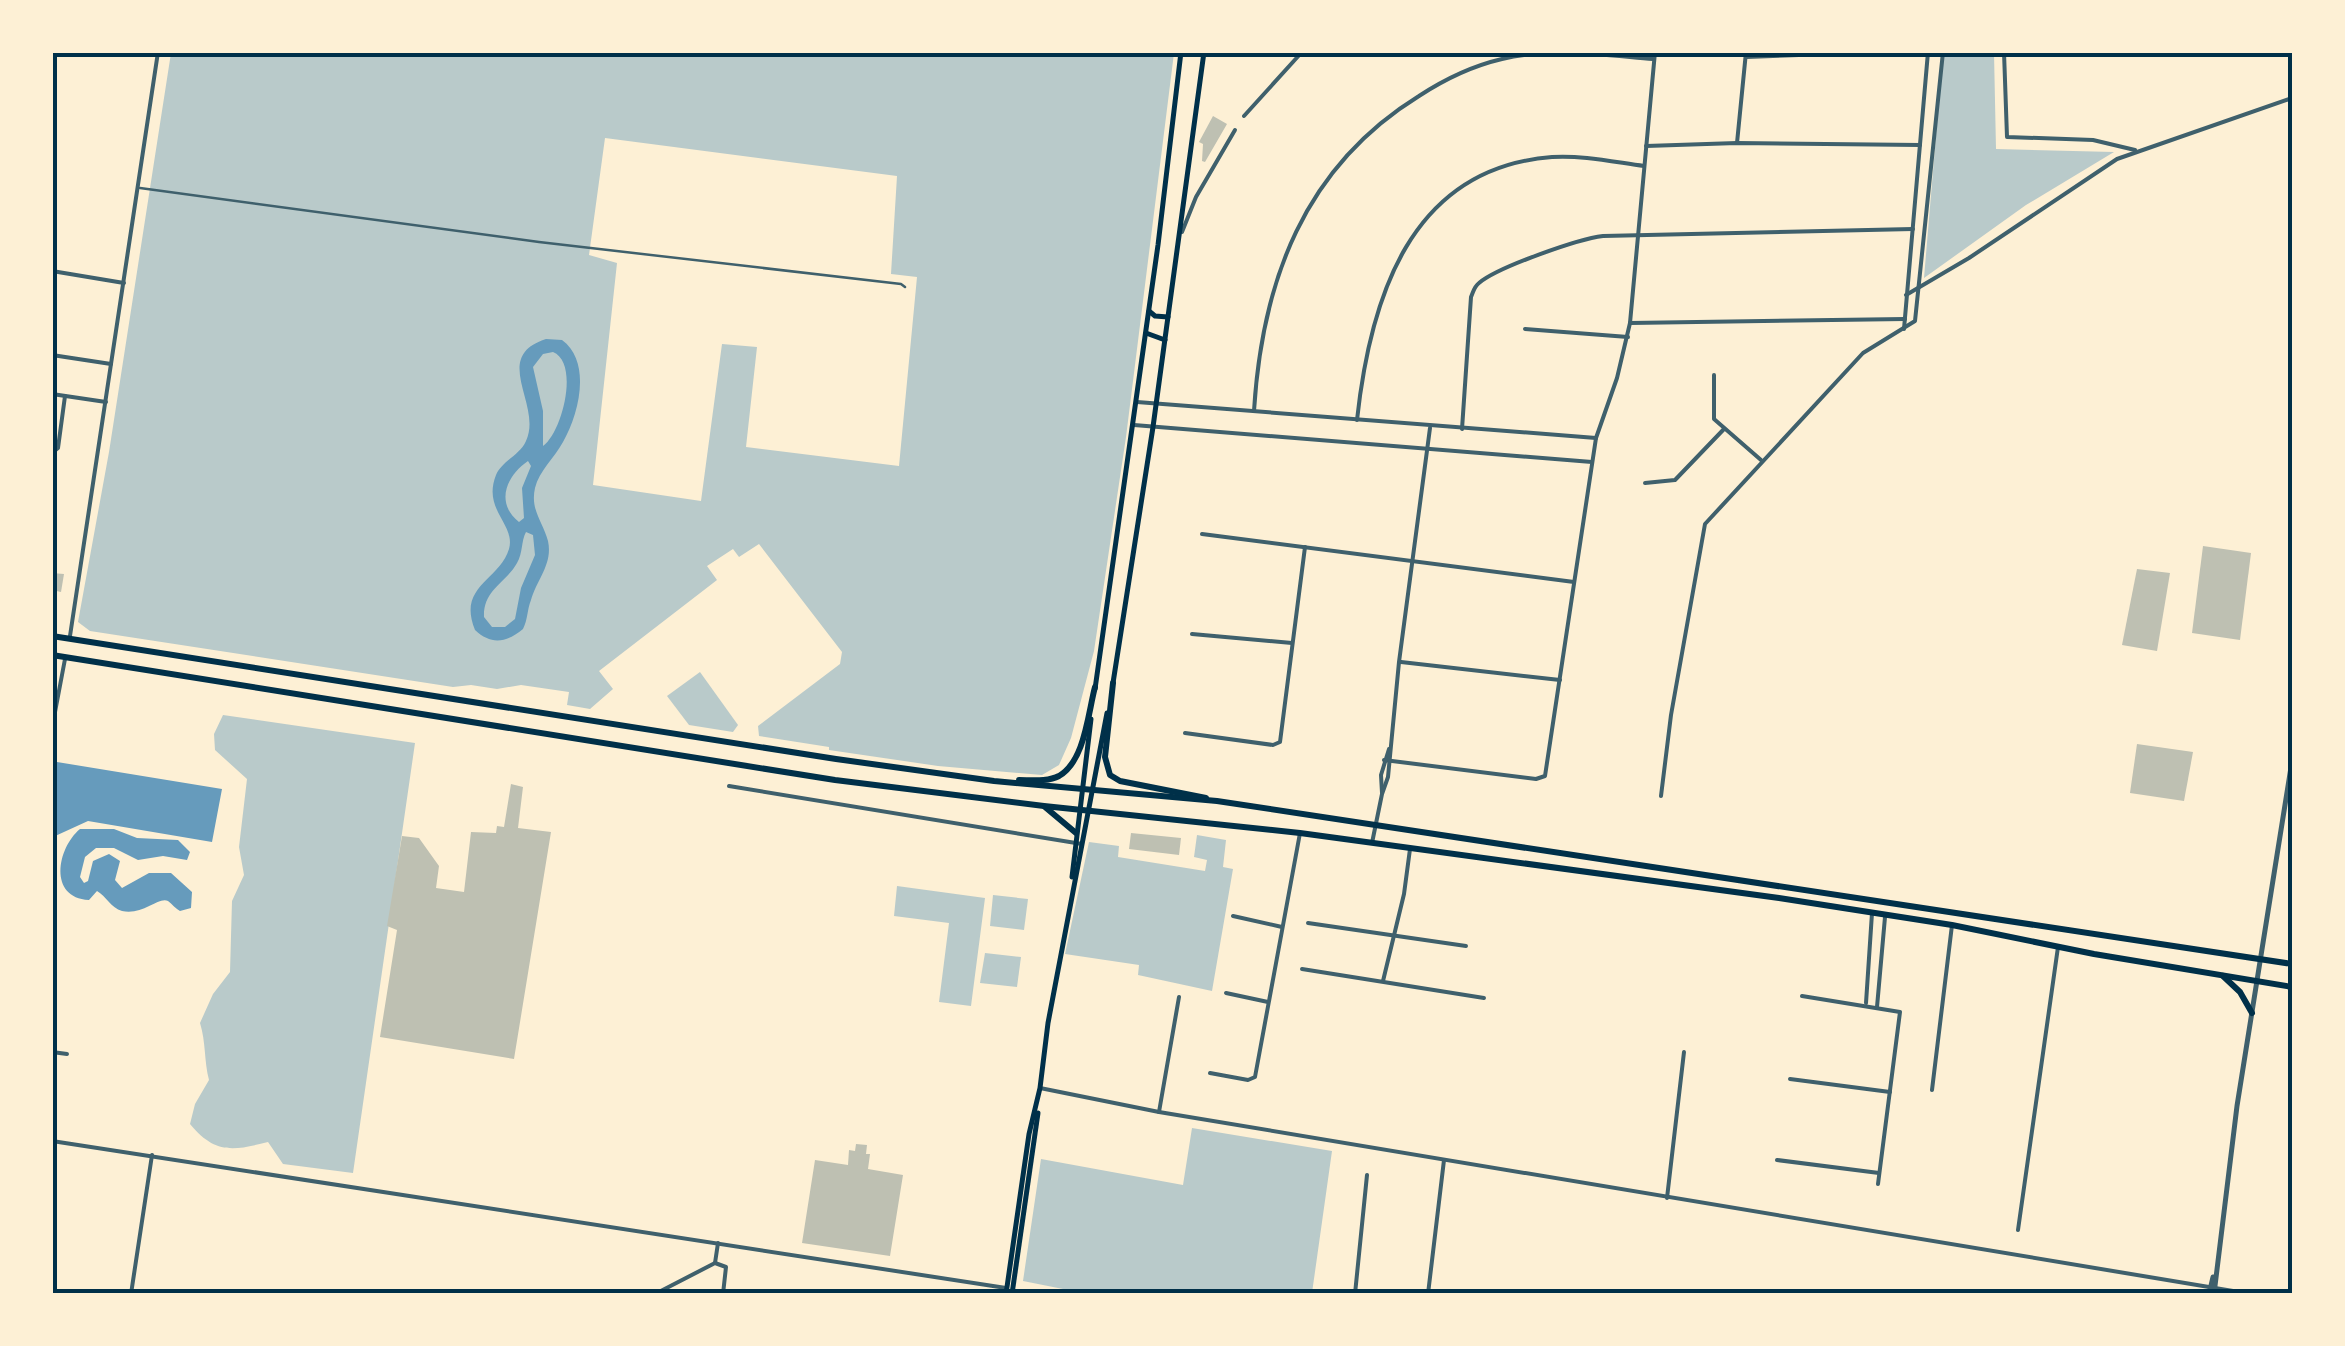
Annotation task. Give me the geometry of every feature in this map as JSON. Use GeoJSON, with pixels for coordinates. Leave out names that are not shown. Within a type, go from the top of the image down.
{"type":"FeatureCollection","features":[{"type":"Feature","properties":{"kind":"main road"},"geometry":{"type":"LineString","coordinates":[[1078,844],[1078,810],[1137,402],[1181,52]]}},
{"type":"Feature","properties":{"kind":"main road"},"geometry":{"type":"LineString","coordinates":[[1009,1291],[1029,1134],[1038,1104],[1078,844],[1113,683],[1154,427],[1204,52]]}},
{"type":"Feature","properties":{"kind":"main road"},"geometry":{"type":"LineString","coordinates":[[1149,310],[1154,316],[1168,318]]}},
{"type":"Feature","properties":{"kind":"main road"},"geometry":{"type":"LineString","coordinates":[[1146,333],[1165,340]]}},
{"type":"Feature","properties":{"kind":"main road"},"geometry":{"type":"LineString","coordinates":[[52,636],[994,782],[1217,801]]}},
{"type":"Feature","properties":{"kind":"main road"},"geometry":{"type":"LineString","coordinates":[[52,655],[786,773],[1300,833],[1952,924],[2058,947],[2134,954],[2292,987]]}},
{"type":"Feature","properties":{"kind":"main road"},"geometry":{"type":"LineString","coordinates":[[221,681],[223,662]]}},
{"type":"Feature","properties":{"kind":"main road"},"geometry":{"type":"LineString","coordinates":[[1113,683],[1105,757],[1110,775],[1120,780],[1217,801],[1374,826],[2292,964]]}},
{"type":"Feature","properties":{"kind":"main road"},"geometry":{"type":"LineString","coordinates":[[994,782],[1046,780],[1062,774],[1079,748],[1095,687]]}},
{"type":"Feature","properties":{"kind":"main road"},"geometry":{"type":"LineString","coordinates":[[1044,806],[1076,833]]}},
{"type":"Feature","properties":{"kind":"main road"},"geometry":{"type":"LineString","coordinates":[[2132,940],[2134,954]]}},
{"type":"Feature","properties":{"kind":"main road"},"geometry":{"type":"LineString","coordinates":[[2222,975],[2240,992],[2252,1013]]}},
{"type":"Feature","properties":{"kind":"street"},"geometry":{"type":"LineString","coordinates":[[70,639],[158,52]]}},
{"type":"Feature","properties":{"kind":"street"},"geometry":{"type":"LineString","coordinates":[[1244,116],[1302,52]]}},
{"type":"Feature","properties":{"kind":"street"},"geometry":{"type":"LineString","coordinates":[[1737,143],[1746,54],[1882,52]]}},
{"type":"Feature","properties":{"kind":"street"},"geometry":{"type":"LineString","coordinates":[[1904,329],[1928,52]]}},
{"type":"Feature","properties":{"kind":"street"},"geometry":{"type":"LineString","coordinates":[[1660,796],[1702,533],[1716,509],[1863,353],[1914,324],[1943,52]]}},
{"type":"Feature","properties":{"kind":"street"},"geometry":{"type":"LineString","coordinates":[[2004,52],[2006,136],[2093,140],[2135,150]]}},
{"type":"Feature","properties":{"kind":"street"},"geometry":{"type":"LineString","coordinates":[[1254,411],[1272,292],[1288,245],[1335,168],[1371,130],[1432,87],[1502,58],[1569,54],[1655,56],[1628,336],[1596,438],[1544,776],[1539,779],[1387,760]]}},
{"type":"Feature","properties":{"kind":"street"},"geometry":{"type":"LineString","coordinates":[[1906,295],[2135,150],[2292,98]]}},
{"type":"Feature","properties":{"kind":"street"},"geometry":{"type":"LineString","coordinates":[[1180,237],[1196,197],[1235,130]]}},
{"type":"Feature","properties":{"kind":"street"},"geometry":{"type":"LineString","coordinates":[[1646,146],[1920,145]]}},
{"type":"Feature","properties":{"kind":"street"},"geometry":{"type":"LineString","coordinates":[[1357,420],[1368,339],[1380,298],[1402,250],[1429,215],[1474,180],[1526,161],[1576,158],[1644,166]]}},
{"type":"Feature","properties":{"kind":"street"},"geometry":{"type":"LineString","coordinates":[[1462,429],[1470,309],[1475,286],[1491,276],[1572,242],[1638,235],[1913,229]]}},
{"type":"Feature","properties":{"kind":"street"},"geometry":{"type":"LineString","coordinates":[[52,271],[124,284]]}},
{"type":"Feature","properties":{"kind":"street"},"geometry":{"type":"LineString","coordinates":[[1630,323],[1905,318]]}},
{"type":"Feature","properties":{"kind":"street"},"geometry":{"type":"LineString","coordinates":[[1524,328],[1628,336]]}},
{"type":"Feature","properties":{"kind":"street"},"geometry":{"type":"LineString","coordinates":[[52,355],[111,364]]}},
{"type":"Feature","properties":{"kind":"street"},"geometry":{"type":"LineString","coordinates":[[1714,375],[1713,415],[1761,460]]}},
{"type":"Feature","properties":{"kind":"street"},"geometry":{"type":"LineString","coordinates":[[52,394],[106,402]]}},
{"type":"Feature","properties":{"kind":"street"},"geometry":{"type":"LineString","coordinates":[[52,453],[58,448],[66,396]]}},
{"type":"Feature","properties":{"kind":"street"},"geometry":{"type":"LineString","coordinates":[[1137,402],[1430,428],[1596,438]]}},
{"type":"Feature","properties":{"kind":"street"},"geometry":{"type":"LineString","coordinates":[[1134,424],[1592,462]]}},
{"type":"Feature","properties":{"kind":"street"},"geometry":{"type":"LineString","coordinates":[[1372,843],[1389,750],[1430,428]]}},
{"type":"Feature","properties":{"kind":"street"},"geometry":{"type":"LineString","coordinates":[[1645,483],[1675,480],[1724,429]]}},
{"type":"Feature","properties":{"kind":"street"},"geometry":{"type":"LineString","coordinates":[[1202,534],[1574,582]]}},
{"type":"Feature","properties":{"kind":"street"},"geometry":{"type":"LineString","coordinates":[[1185,733],[1273,746],[1279,743],[1305,548]]}},
{"type":"Feature","properties":{"kind":"street"},"geometry":{"type":"LineString","coordinates":[[1192,634],[1292,644]]}},
{"type":"Feature","properties":{"kind":"street"},"geometry":{"type":"LineString","coordinates":[[52,728],[66,657]]}},
{"type":"Feature","properties":{"kind":"street"},"geometry":{"type":"LineString","coordinates":[[1399,662],[1560,680]]}},
{"type":"Feature","properties":{"kind":"street"},"geometry":{"type":"LineString","coordinates":[[2212,1290],[2292,761]]}},
{"type":"Feature","properties":{"kind":"street"},"geometry":{"type":"LineString","coordinates":[[729,786],[1078,844]]}},
{"type":"Feature","properties":{"kind":"street"},"geometry":{"type":"LineString","coordinates":[[1210,1073],[1248,1080],[1255,1076],[1300,833]]}},
{"type":"Feature","properties":{"kind":"street"},"geometry":{"type":"LineString","coordinates":[[1382,981],[1404,894],[1410,848]]}},
{"type":"Feature","properties":{"kind":"street"},"geometry":{"type":"LineString","coordinates":[[1866,1005],[1872,913]]}},
{"type":"Feature","properties":{"kind":"street"},"geometry":{"type":"LineString","coordinates":[[1877,1006],[1886,915]]}},
{"type":"Feature","properties":{"kind":"street"},"geometry":{"type":"LineString","coordinates":[[1233,916],[1282,927]]}},
{"type":"Feature","properties":{"kind":"street"},"geometry":{"type":"LineString","coordinates":[[1308,923],[1466,946]]}},
{"type":"Feature","properties":{"kind":"street"},"geometry":{"type":"LineString","coordinates":[[1932,1090],[1952,924]]}},
{"type":"Feature","properties":{"kind":"street"},"geometry":{"type":"LineString","coordinates":[[1871,926],[1884,927]]}},
{"type":"Feature","properties":{"kind":"street"},"geometry":{"type":"LineString","coordinates":[[2018,1230],[2058,947]]}},
{"type":"Feature","properties":{"kind":"street"},"geometry":{"type":"LineString","coordinates":[[1302,968],[1484,998]]}},
{"type":"Feature","properties":{"kind":"street"},"geometry":{"type":"LineString","coordinates":[[1868,979],[1879,980]]}},
{"type":"Feature","properties":{"kind":"street"},"geometry":{"type":"LineString","coordinates":[[1226,993],[1268,1002]]}},
{"type":"Feature","properties":{"kind":"street"},"geometry":{"type":"LineString","coordinates":[[1802,996],[1898,1010],[1878,1184]]}},
{"type":"Feature","properties":{"kind":"street"},"geometry":{"type":"LineString","coordinates":[[1160,1112],[1179,998]]}},
{"type":"Feature","properties":{"kind":"street"},"geometry":{"type":"LineString","coordinates":[[52,1052],[67,1054]]}},
{"type":"Feature","properties":{"kind":"street"},"geometry":{"type":"LineString","coordinates":[[1667,1198],[1684,1052]]}},
{"type":"Feature","properties":{"kind":"street"},"geometry":{"type":"LineString","coordinates":[[1790,1079],[1890,1092]]}},
{"type":"Feature","properties":{"kind":"street"},"geometry":{"type":"LineString","coordinates":[[1040,1088],[1160,1112],[2251,1294]]}},
{"type":"Feature","properties":{"kind":"street"},"geometry":{"type":"LineString","coordinates":[[52,1140],[1009,1291]]}},
{"type":"Feature","properties":{"kind":"street"},"geometry":{"type":"LineString","coordinates":[[131,1294],[152,1155]]}},
{"type":"Feature","properties":{"kind":"street"},"geometry":{"type":"LineString","coordinates":[[1428,1294],[1444,1160]]}},
{"type":"Feature","properties":{"kind":"street"},"geometry":{"type":"LineString","coordinates":[[1777,1160],[1879,1172]]}},
{"type":"Feature","properties":{"kind":"street"},"geometry":{"type":"LineString","coordinates":[[1355,1294],[1366,1175]]}},
{"type":"Feature","properties":{"kind":"street"},"geometry":{"type":"LineString","coordinates":[[715,1263],[718,1243]]}},
{"type":"Feature","properties":{"kind":"street"},"geometry":{"type":"LineString","coordinates":[[655,1294],[715,1263],[726,1266],[723,1294]]}},
{"type":"Feature","properties":{"kind":"lane"},"geometry":{"type":"LineString","coordinates":[[140,188],[905,287]]}},
{"type":"Feature","properties":{"kind":"shaded area"},"geometry":{"type":"Polygon","coordinates":[[[171,53],[1174,53],[1126,437],[1094,651],[1071,738],[1059,765],[1042,775],[938,766],[759,736],[758,726],[840,664],[842,652],[759,544],[739,557],[733,549],[707,566],[717,580],[599,671],[613,689],[590,709],[567,705],[569,692],[521,685],[497,689],[453,687],[90,631],[78,622],[109,452],[171,53]],[[605,138],[589,255],[617,263],[593,485],[701,501],[722,344],[757,347],[746,447],[899,466],[917,277],[891,274],[897,176],[605,138]]]}},
{"type":"Feature","properties":{"kind":"shaded area"},"geometry":{"type":"Polygon","coordinates":[[[1943,53],[1994,53],[1996,149],[2114,152],[2026,205],[1924,278],[1943,53]]]}},
{"type":"Feature","properties":{"kind":"shaded area"},"geometry":{"type":"Polygon","coordinates":[[[700,672],[738,725],[733,732],[689,725],[667,696],[700,672]]]}},
{"type":"Feature","properties":{"kind":"shaded area"},"geometry":{"type":"Polygon","coordinates":[[[223,715],[415,743],[353,1173],[283,1164],[268,1142],[225,1148],[208,1141],[190,1124],[195,1104],[209,1080],[200,1023],[213,994],[230,972],[232,901],[244,875],[239,847],[247,779],[215,750],[214,734],[223,715]]]}},
{"type":"Feature","properties":{"kind":"shaded area"},"geometry":{"type":"Polygon","coordinates":[[[1197,835],[1226,840],[1223,867],[1233,869],[1212,991],[1138,975],[1139,965],[1065,954],[1089,842],[1119,846],[1118,857],[1205,871],[1207,860],[1194,857],[1197,835]]]}},
{"type":"Feature","properties":{"kind":"shaded area"},"geometry":{"type":"Polygon","coordinates":[[[897,886],[985,898],[971,1006],[939,1002],[949,923],[894,916],[897,886]]]}},
{"type":"Feature","properties":{"kind":"shaded area"},"geometry":{"type":"Polygon","coordinates":[[[993,895],[1028,899],[1024,930],[990,926],[993,895]]]}},
{"type":"Feature","properties":{"kind":"shaded area"},"geometry":{"type":"Polygon","coordinates":[[[985,953],[1021,957],[1017,987],[980,983],[985,953]]]}},
{"type":"Feature","properties":{"kind":"shaded area"},"geometry":{"type":"Polygon","coordinates":[[[1192,1128],[1332,1151],[1312,1293],[1068,1294],[1068,1290],[1023,1281],[1041,1159],[1183,1185],[1192,1128]]]}},
{"type":"Feature","properties":{"kind":"water"},"geometry":{"type":"Polygon","coordinates":[[[546,339],[562,340],[577,361],[580,389],[569,430],[535,488],[536,509],[548,541],[546,564],[523,629],[511,637],[493,640],[475,630],[471,603],[509,549],[508,532],[493,498],[493,487],[499,470],[526,441],[528,412],[520,370],[522,357],[530,347],[546,339]],[[553,352],[543,354],[533,367],[543,411],[543,446],[562,413],[567,383],[566,369],[553,352]],[[528,461],[506,490],[507,507],[519,522],[524,518],[522,488],[531,466],[528,461]],[[526,532],[520,555],[487,600],[484,617],[492,627],[505,627],[515,619],[521,588],[535,555],[533,535],[526,532]]]}},
{"type":"Feature","properties":{"kind":"water"},"geometry":{"type":"Polygon","coordinates":[[[57,762],[222,789],[212,842],[88,821],[53,837],[57,762]]]}},
{"type":"Feature","properties":{"kind":"water"},"geometry":{"type":"Polygon","coordinates":[[[80,829],[114,829],[137,838],[178,840],[190,852],[187,860],[163,856],[138,860],[114,848],[96,848],[85,857],[80,877],[84,883],[88,881],[93,861],[109,854],[120,861],[115,880],[122,888],[149,873],[171,873],[192,892],[191,908],[180,911],[164,900],[129,912],[115,907],[97,891],[89,900],[67,891],[60,871],[62,859],[80,829]]]}},
{"type":"Feature","properties":{"kind":"building"},"geometry":{"type":"Polygon","coordinates":[[[1213,116],[1227,124],[1205,162],[1203,144],[1199,142],[1213,116]]]}},
{"type":"Feature","properties":{"kind":"building"},"geometry":{"type":"Polygon","coordinates":[[[2203,546],[2251,553],[2240,640],[2192,633],[2203,546]]]}},
{"type":"Feature","properties":{"kind":"building"},"geometry":{"type":"Polygon","coordinates":[[[2137,569],[2170,573],[2157,651],[2122,645],[2137,569]]]}},
{"type":"Feature","properties":{"kind":"building"},"geometry":{"type":"Polygon","coordinates":[[[52,573],[64,574],[61,592],[52,590],[52,573]]]}},
{"type":"Feature","properties":{"kind":"building"},"geometry":{"type":"Polygon","coordinates":[[[2137,744],[2193,752],[2184,801],[2130,793],[2137,744]]]}},
{"type":"Feature","properties":{"kind":"building"},"geometry":{"type":"Polygon","coordinates":[[[511,784],[523,787],[518,828],[551,832],[514,1059],[380,1037],[397,930],[387,926],[402,836],[419,838],[439,866],[436,888],[464,892],[471,832],[496,833],[497,826],[504,827],[511,784]]]}},
{"type":"Feature","properties":{"kind":"building"},"geometry":{"type":"Polygon","coordinates":[[[1131,833],[1181,838],[1179,855],[1129,849],[1131,833]]]}},
{"type":"Feature","properties":{"kind":"building"},"geometry":{"type":"Polygon","coordinates":[[[856,1144],[867,1145],[868,1169],[903,1175],[890,1256],[802,1243],[815,1160],[848,1165],[849,1150],[855,1151],[856,1144]]]}}]}
